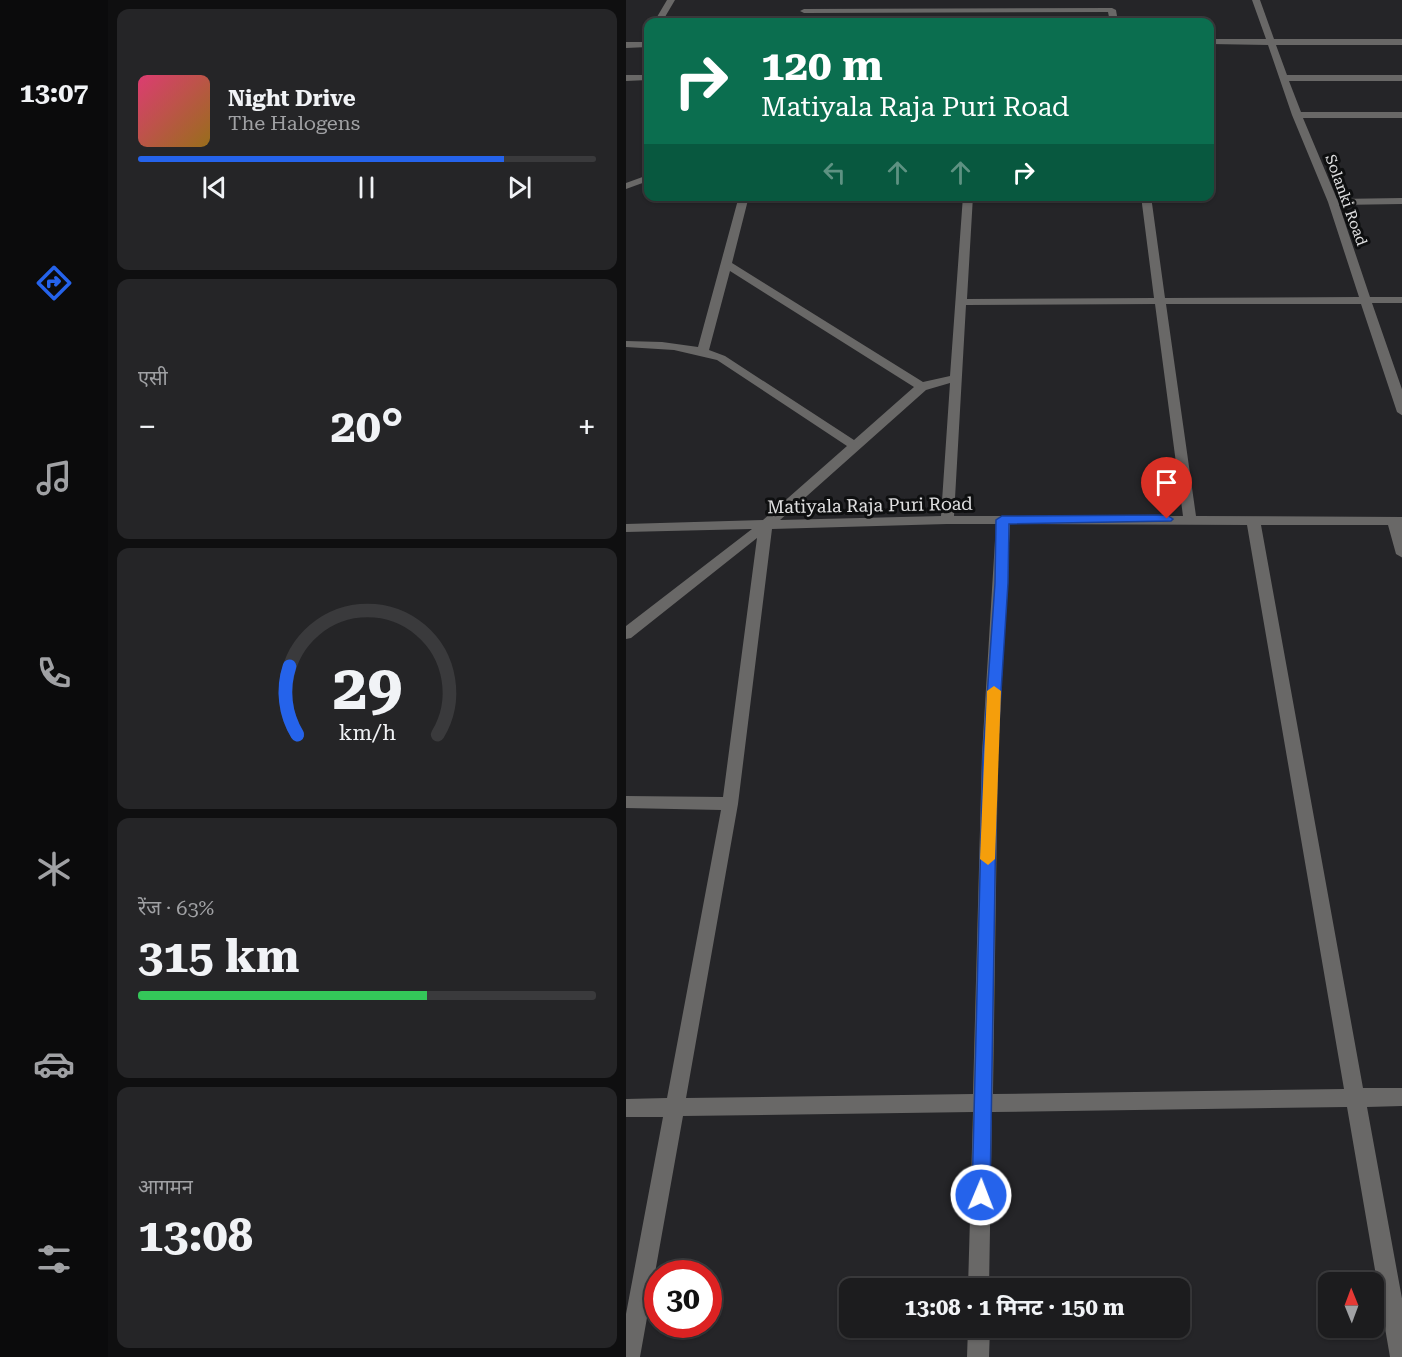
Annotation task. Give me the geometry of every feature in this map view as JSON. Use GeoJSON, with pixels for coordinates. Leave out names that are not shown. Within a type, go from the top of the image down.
{"type":"FeatureCollection","features":[{"type":"Feature","properties":{"kind":"street"},"geometry":{"type":"LineString","coordinates":[[660,18],[671,0]]}},
{"type":"Feature","properties":{"kind":"street"},"geometry":{"type":"LineString","coordinates":[[801,18],[807,0]]}},
{"type":"Feature","properties":{"kind":"street"},"geometry":{"type":"LineString","coordinates":[[977,0],[977,10]]}},
{"type":"Feature","properties":{"kind":"street"},"geometry":{"type":"LineString","coordinates":[[1110,0],[1113,18]]}},
{"type":"Feature","properties":{"kind":"street","name":"Solanki Road"},"geometry":{"type":"LineString","coordinates":[[1256,0],[1297,115],[1333,202],[1403,412]]}},
{"type":"Feature","properties":{"kind":"street"},"geometry":{"type":"LineString","coordinates":[[804,11],[1112,10]]}},
{"type":"Feature","properties":{"kind":"street"},"geometry":{"type":"LineString","coordinates":[[1214,42],[1403,42]]}},
{"type":"Feature","properties":{"kind":"street"},"geometry":{"type":"LineString","coordinates":[[626,45],[644,45]]}},
{"type":"Feature","properties":{"kind":"street"},"geometry":{"type":"LineString","coordinates":[[626,78],[644,78]]}},
{"type":"Feature","properties":{"kind":"street"},"geometry":{"type":"LineString","coordinates":[[1284,78],[1403,78]]}},
{"type":"Feature","properties":{"kind":"street"},"geometry":{"type":"LineString","coordinates":[[1297,115],[1403,115]]}},
{"type":"Feature","properties":{"kind":"street"},"geometry":{"type":"LineString","coordinates":[[626,176],[644,177]]}},
{"type":"Feature","properties":{"kind":"street"},"geometry":{"type":"LineString","coordinates":[[626,186],[644,179]]}},
{"type":"Feature","properties":{"kind":"street"},"geometry":{"type":"LineString","coordinates":[[703,351],[743,201]]}},
{"type":"Feature","properties":{"kind":"street"},"geometry":{"type":"LineString","coordinates":[[947,520],[968,201]]}},
{"type":"Feature","properties":{"kind":"street"},"geometry":{"type":"LineString","coordinates":[[1147,201],[1190,519]]}},
{"type":"Feature","properties":{"kind":"street"},"geometry":{"type":"LineString","coordinates":[[1333,202],[1403,201]]}},
{"type":"Feature","properties":{"kind":"street"},"geometry":{"type":"LineString","coordinates":[[726,264],[922,387]]}},
{"type":"Feature","properties":{"kind":"street"},"geometry":{"type":"LineString","coordinates":[[961,302],[1403,300]]}},
{"type":"Feature","properties":{"kind":"street"},"geometry":{"type":"LineString","coordinates":[[626,344],[677,346],[703,351],[747,373],[855,446]]}},
{"type":"Feature","properties":{"kind":"street"},"geometry":{"type":"LineString","coordinates":[[626,634],[766,525],[922,387],[934,382],[957,379]]}},
{"type":"Feature","properties":{"kind":"street"},"geometry":{"type":"LineString","coordinates":[[1253,519],[1401,1357]]}},
{"type":"Feature","properties":{"kind":"street","name":"Matiyala Raja Puri Road"},"geometry":{"type":"LineString","coordinates":[[626,528],[947,520],[1398,520]]}},
{"type":"Feature","properties":{"kind":"street"},"geometry":{"type":"LineString","coordinates":[[979,1278],[990,754],[1001,583],[1002,520]]}},
{"type":"Feature","properties":{"kind":"street"},"geometry":{"type":"LineString","coordinates":[[1398,520],[1403,554]]}},
{"type":"Feature","properties":{"kind":"street"},"geometry":{"type":"LineString","coordinates":[[629,1357],[730,804],[766,525]]}},
{"type":"Feature","properties":{"kind":"street"},"geometry":{"type":"LineString","coordinates":[[626,802],[730,804]]}},
{"type":"Feature","properties":{"kind":"street"},"geometry":{"type":"LineString","coordinates":[[626,1108],[1403,1096]]}},
{"type":"Feature","properties":{"kind":"street"},"geometry":{"type":"LineString","coordinates":[[978,1357],[979,1338]]}},
{"type":"Feature","properties":{"kind":"slow traffic"},"geometry":{"type":"LineString","coordinates":[[988,859],[994,691]]}},
{"type":"Feature","properties":{"kind":"route"},"geometry":{"type":"LineString","coordinates":[[981,1195],[990,754],[1001,583],[1002,520],[1167,519]]}}]}
